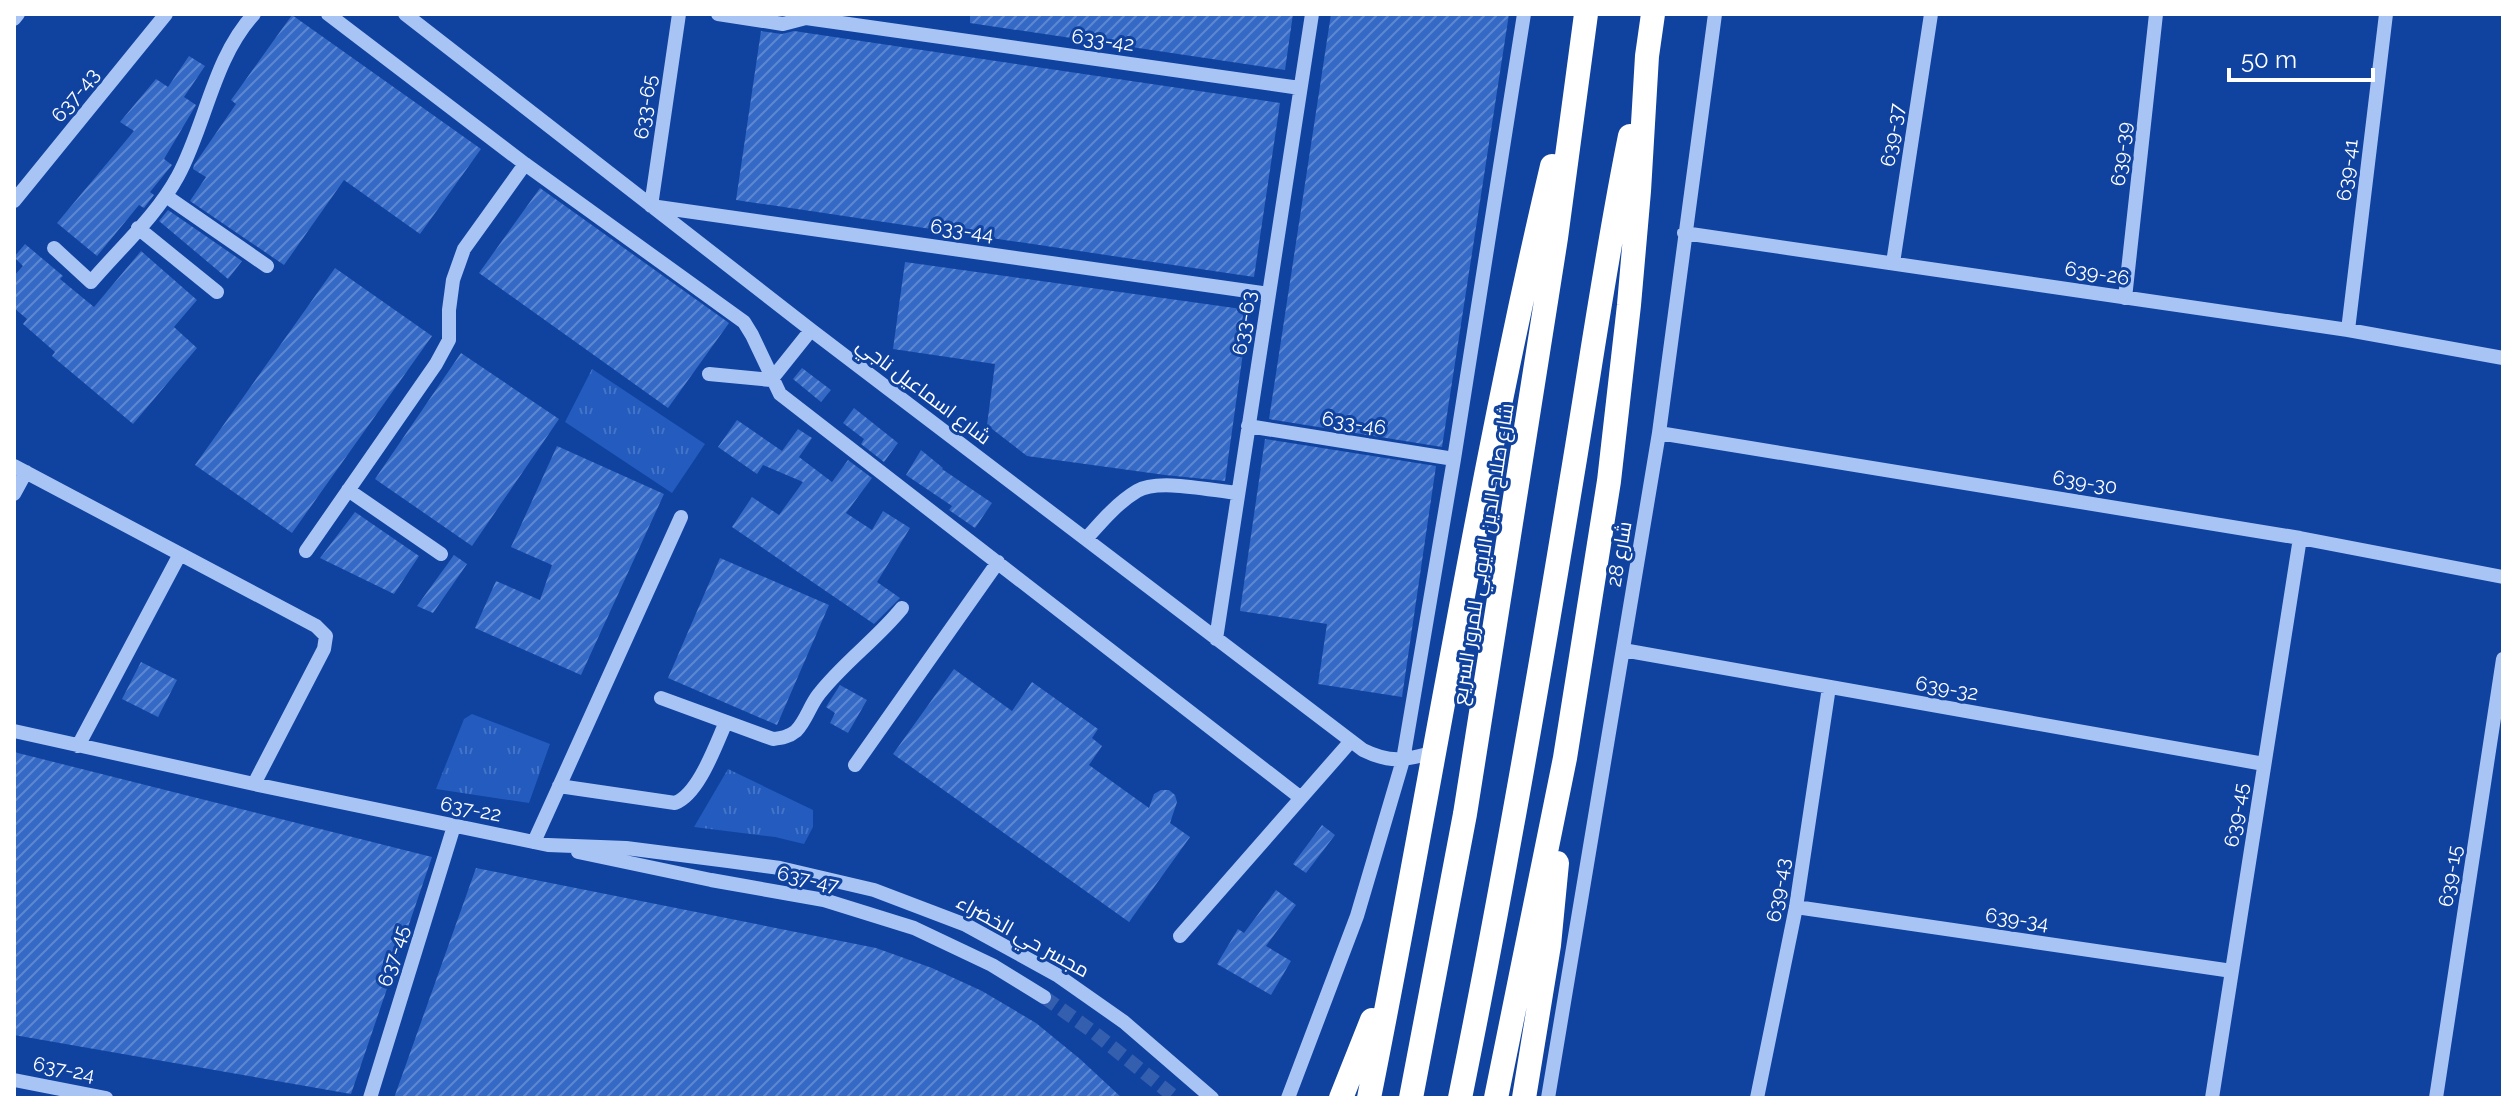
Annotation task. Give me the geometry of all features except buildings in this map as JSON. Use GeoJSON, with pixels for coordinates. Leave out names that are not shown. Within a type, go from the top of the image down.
{"type":"FeatureCollection","features":[{"type":"Feature","properties":{"kind":"highway","name":"شارع صلاح الدين الايوبي للمرور السريع"},"geometry":{"type":"LineString","coordinates":[[1411,1098],[1470,783],[1556,238],[1586,14]]}},
{"type":"Feature","properties":{"kind":"highway"},"geometry":{"type":"LineString","coordinates":[[1460,1098],[1498,911],[1599,302],[1653,14]]}},
{"type":"Feature","properties":{"kind":"highway"},"geometry":{"type":"LineString","coordinates":[[1369,1098],[1487,464],[1581,46]]}},
{"type":"Feature","properties":{"kind":"highway"},"geometry":{"type":"LineString","coordinates":[[1496,1098],[1565,758],[1609,481],[1638,206],[1647,56]]}},
{"type":"Feature","properties":{"kind":"highway"},"geometry":{"type":"LineString","coordinates":[[1524,1098],[1549,945],[1565,758]]}},
{"type":"Feature","properties":{"kind":"highway"},"geometry":{"type":"LineString","coordinates":[[1341,1098],[1372,1020],[1399,938]]}},
{"type":"Feature","properties":{"kind":"street"},"geometry":{"type":"LineString","coordinates":[[14,19],[18,14]]}},
{"type":"Feature","properties":{"kind":"street","name":"637-43"},"geometry":{"type":"LineString","coordinates":[[14,201],[166,14]]}},
{"type":"Feature","properties":{"kind":"street"},"geometry":{"type":"LineString","coordinates":[[54,248],[91,282],[166,196],[196,138],[220,67],[235,39],[254,14]]}},
{"type":"Feature","properties":{"kind":"street"},"geometry":{"type":"LineString","coordinates":[[328,14],[525,164],[744,322],[780,394],[1301,798]]}},
{"type":"Feature","properties":{"kind":"street","name":"شارع اسماعيل ناجي"},"geometry":{"type":"LineString","coordinates":[[405,14],[811,330],[1351,741],[1379,758],[1403,760],[1435,752]]}},
{"type":"Feature","properties":{"kind":"street","name":"633-65"},"geometry":{"type":"LineString","coordinates":[[651,206],[679,14]]}},
{"type":"Feature","properties":{"kind":"street","name":"633-42"},"geometry":{"type":"LineString","coordinates":[[718,14],[783,24],[806,16],[1300,88]]}},
{"type":"Feature","properties":{"kind":"street","name":"633-63"},"geometry":{"type":"LineString","coordinates":[[1216,639],[1312,14]]}},
{"type":"Feature","properties":{"kind":"street"},"geometry":{"type":"LineString","coordinates":[[1288,1098],[1357,916],[1403,760],[1524,14]]}},
{"type":"Feature","properties":{"kind":"street","name":"شارع 28"},"geometry":{"type":"LineString","coordinates":[[1548,1098],[1659,433],[1715,14]]}},
{"type":"Feature","properties":{"kind":"street","name":"639-37"},"geometry":{"type":"LineString","coordinates":[[1893,263],[1931,14]]}},
{"type":"Feature","properties":{"kind":"street","name":"639-39"},"geometry":{"type":"LineString","coordinates":[[2125,298],[2156,14]]}},
{"type":"Feature","properties":{"kind":"street","name":"639-41"},"geometry":{"type":"LineString","coordinates":[[2348,330],[2386,14]]}},
{"type":"Feature","properties":{"kind":"street"},"geometry":{"type":"LineString","coordinates":[[306,551],[436,364],[449,340],[453,280],[464,249],[525,164]]}},
{"type":"Feature","properties":{"kind":"street"},"geometry":{"type":"LineString","coordinates":[[166,196],[267,266]]}},
{"type":"Feature","properties":{"kind":"street","name":"633-44"},"geometry":{"type":"LineString","coordinates":[[651,206],[1269,294]]}},
{"type":"Feature","properties":{"kind":"street"},"geometry":{"type":"LineString","coordinates":[[138,228],[217,292]]}},
{"type":"Feature","properties":{"kind":"street","name":"639-26"},"geometry":{"type":"LineString","coordinates":[[1684,233],[2348,330],[2503,358]]}},
{"type":"Feature","properties":{"kind":"street"},"geometry":{"type":"LineString","coordinates":[[771,380],[811,330]]}},
{"type":"Feature","properties":{"kind":"street"},"geometry":{"type":"LineString","coordinates":[[709,374],[771,380]]}},
{"type":"Feature","properties":{"kind":"street","name":"633-46"},"geometry":{"type":"LineString","coordinates":[[1248,426],[1454,459]]}},
{"type":"Feature","properties":{"kind":"street","name":"639-30"},"geometry":{"type":"LineString","coordinates":[[1659,433],[2300,538],[2503,577]]}},
{"type":"Feature","properties":{"kind":"street"},"geometry":{"type":"LineString","coordinates":[[14,494],[20,469],[316,626],[326,636],[324,649],[254,784]]}},
{"type":"Feature","properties":{"kind":"street"},"geometry":{"type":"LineString","coordinates":[[1086,539],[1110,512],[1139,489],[1161,485],[1238,493]]}},
{"type":"Feature","properties":{"kind":"street"},"geometry":{"type":"LineString","coordinates":[[348,490],[441,554]]}},
{"type":"Feature","properties":{"kind":"street"},"geometry":{"type":"LineString","coordinates":[[541,843],[559,786],[681,517]]}},
{"type":"Feature","properties":{"kind":"street","name":"639-45"},"geometry":{"type":"LineString","coordinates":[[2212,1098],[2300,538]]}},
{"type":"Feature","properties":{"kind":"street"},"geometry":{"type":"LineString","coordinates":[[78,746],[180,554]]}},
{"type":"Feature","properties":{"kind":"street"},"geometry":{"type":"LineString","coordinates":[[855,765],[998,562]]}},
{"type":"Feature","properties":{"kind":"street"},"geometry":{"type":"LineString","coordinates":[[661,698],[773,739],[786,737],[797,730],[817,696],[843,667],[884,630],[902,608]]}},
{"type":"Feature","properties":{"kind":"street","name":"639-32"},"geometry":{"type":"LineString","coordinates":[[1623,650],[2264,764]]}},
{"type":"Feature","properties":{"kind":"street","name":"639-15"},"geometry":{"type":"LineString","coordinates":[[2436,1098],[2503,659]]}},
{"type":"Feature","properties":{"kind":"street","name":"639-43"},"geometry":{"type":"LineString","coordinates":[[1757,1098],[1796,907],[1829,687]]}},
{"type":"Feature","properties":{"kind":"street"},"geometry":{"type":"LineString","coordinates":[[559,786],[675,803],[683,800],[691,792],[726,722]]}},
{"type":"Feature","properties":{"kind":"street","name":"637-22"},"geometry":{"type":"LineString","coordinates":[[14,731],[541,843],[640,850],[780,868],[874,890],[922,907]]}},
{"type":"Feature","properties":{"kind":"street"},"geometry":{"type":"LineString","coordinates":[[1180,936],[1351,741]]}},
{"type":"Feature","properties":{"kind":"street","name":"637-45"},"geometry":{"type":"LineString","coordinates":[[370,1098],[454,826]]}},
{"type":"Feature","properties":{"kind":"street","name":"637-47"},"geometry":{"type":"LineString","coordinates":[[541,843],[605,859],[839,905],[914,928],[959,948],[1044,997]]}},
{"type":"Feature","properties":{"kind":"street","name":"مجسر حي الخضراء"},"geometry":{"type":"LineString","coordinates":[[922,907],[1000,942],[1084,992],[1124,1022],[1212,1098]]}},
{"type":"Feature","properties":{"kind":"street","name":"639-34"},"geometry":{"type":"LineString","coordinates":[[1796,907],[2232,971]]}},
{"type":"Feature","properties":{"kind":"street","name":"637-24"},"geometry":{"type":"LineString","coordinates":[[14,1080],[106,1098]]}},
{"type":"Feature","properties":{"kind":"green space"},"geometry":{"type":"Polygon","coordinates":[[[592,369],[705,444],[672,493],[565,422],[592,369]]]}},
{"type":"Feature","properties":{"kind":"green space"},"geometry":{"type":"Polygon","coordinates":[[[472,714],[550,744],[529,803],[436,789],[464,719],[472,714]]]}},
{"type":"Feature","properties":{"kind":"green space"},"geometry":{"type":"Polygon","coordinates":[[[728,769],[813,810],[813,827],[804,844],[775,837],[694,827],[728,769]]]}},
{"type":"Feature","properties":{"kind":"tunnel"},"geometry":{"type":"LineString","coordinates":[[1044,997],[1176,1098]]}}]}
